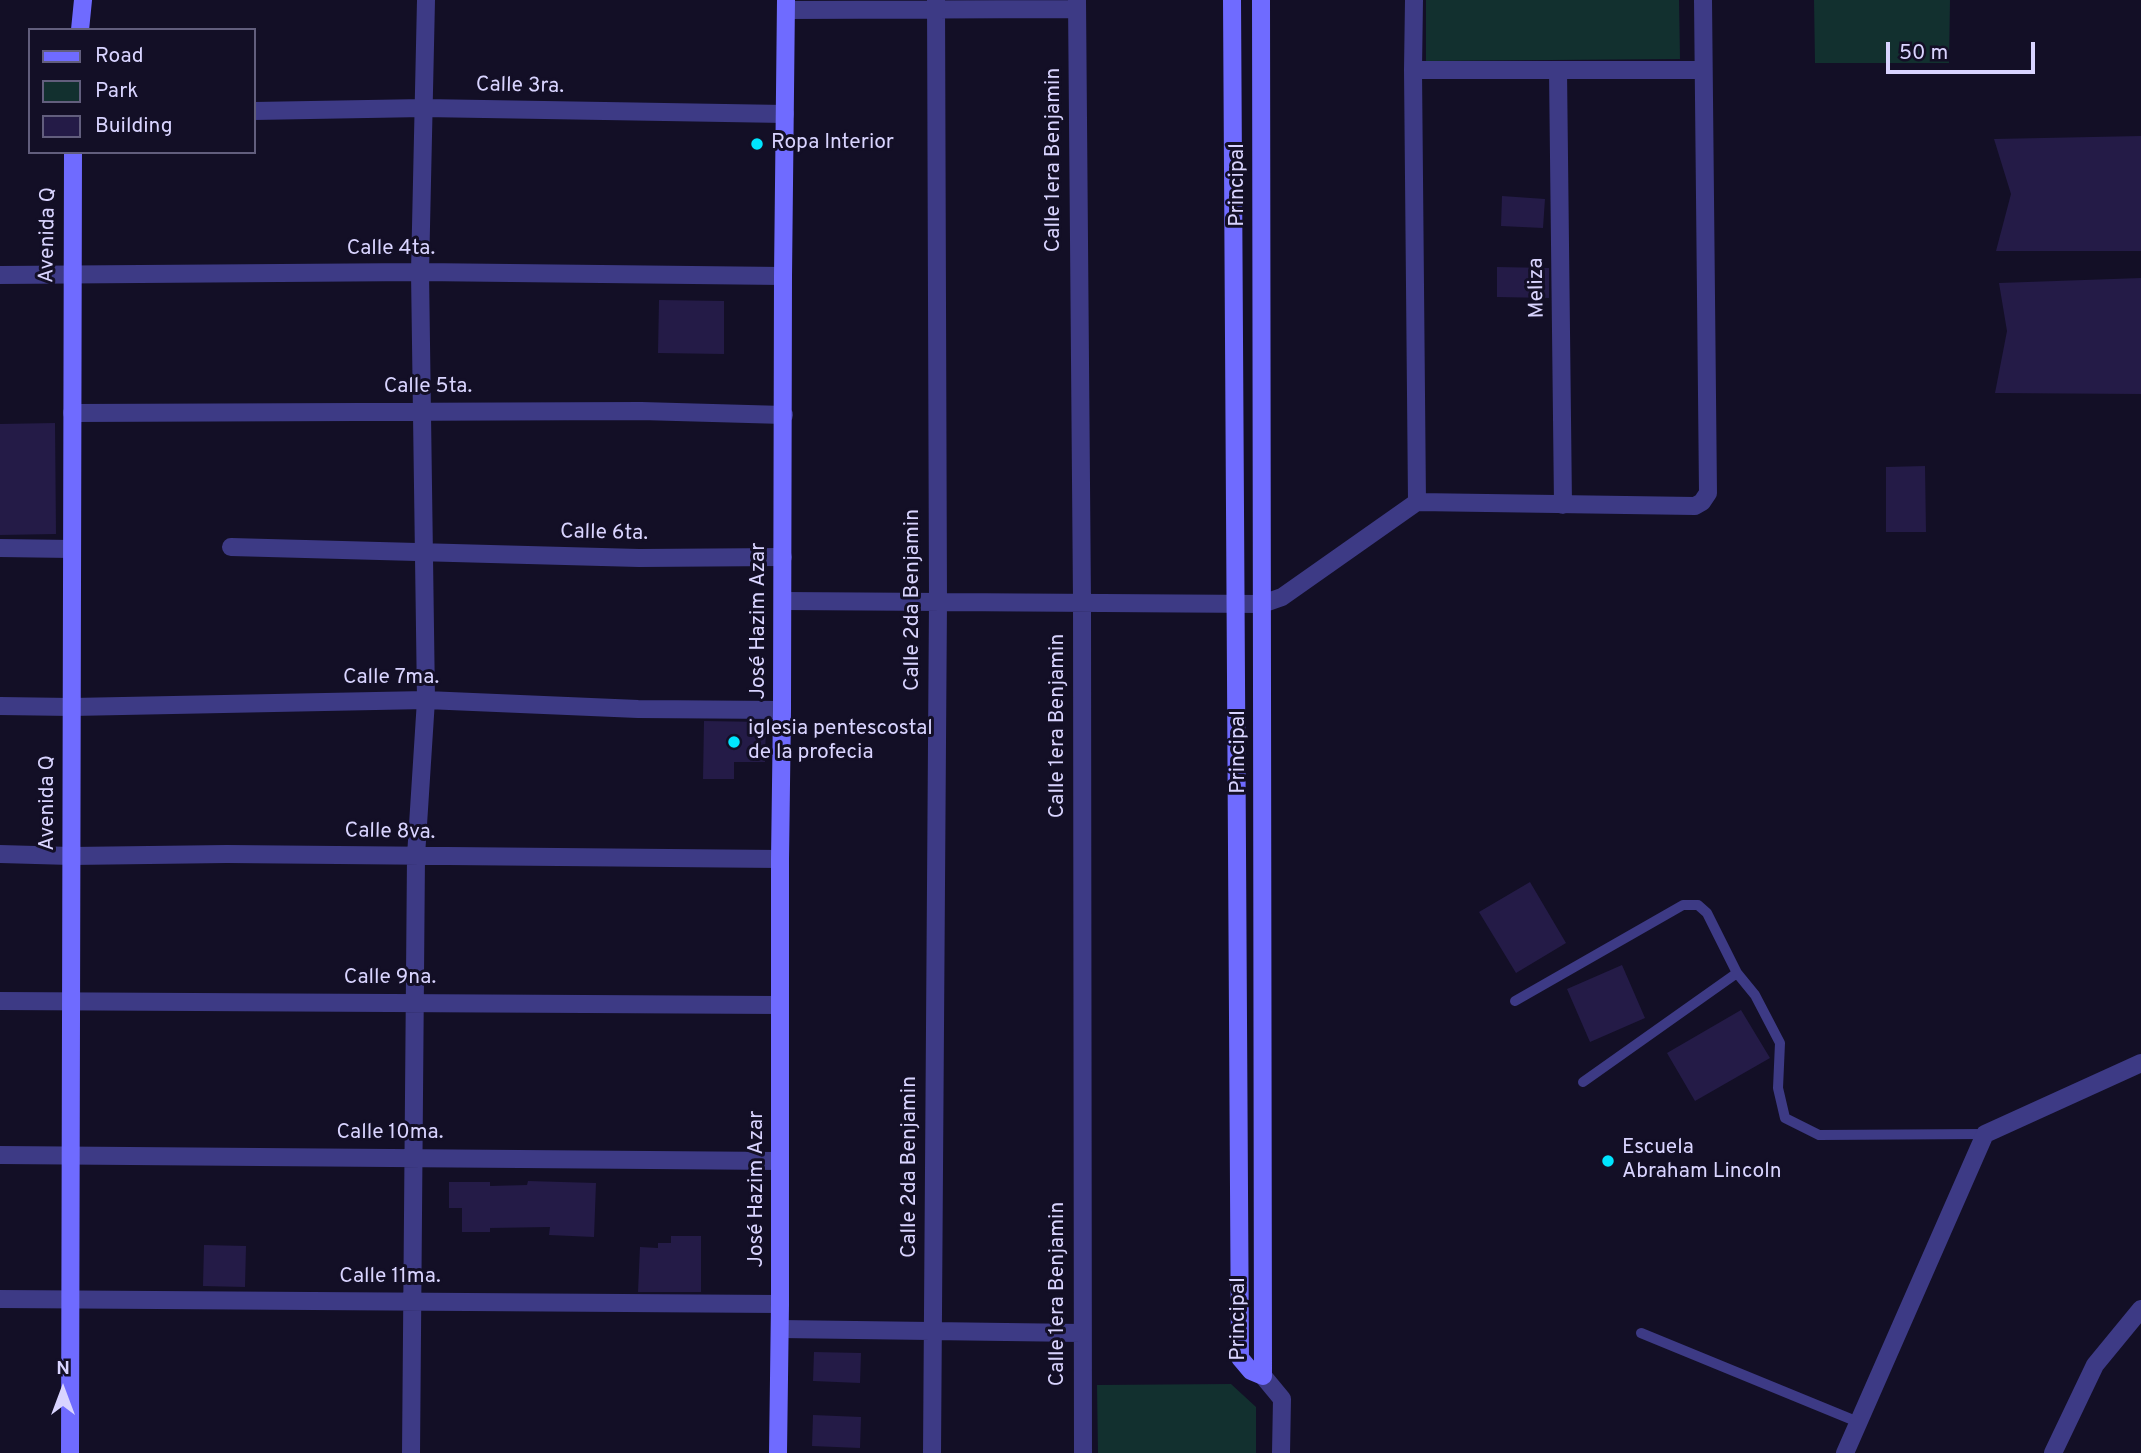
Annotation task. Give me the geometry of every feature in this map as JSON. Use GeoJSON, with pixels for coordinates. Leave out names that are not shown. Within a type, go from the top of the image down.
{"type":"FeatureCollection","features":[{"type":"Feature","properties":{"kind":"street"},"geometry":{"type":"LineString","coordinates":[[80,28],[83,0]]}},
{"type":"Feature","properties":{"kind":"street"},"geometry":{"type":"LineString","coordinates":[[411,1453],[416,856],[426,700],[420,272],[426,0]]}},
{"type":"Feature","properties":{"kind":"street","name":"Principal"},"geometry":{"type":"LineString","coordinates":[[1232,0],[1240,1358],[1251,1371],[1263,1376],[1261,0]]}},
{"type":"Feature","properties":{"kind":"street"},"geometry":{"type":"LineString","coordinates":[[1414,0],[1417,502]]}},
{"type":"Feature","properties":{"kind":"street"},"geometry":{"type":"LineString","coordinates":[[783,601],[1262,604],[1282,597],[1417,502],[1695,506],[1702,502],[1708,493],[1703,0]]}},
{"type":"Feature","properties":{"kind":"street"},"geometry":{"type":"LineString","coordinates":[[786,5],[1077,4]]}},
{"type":"Feature","properties":{"kind":"street","name":"Calle 1era Benjamin"},"geometry":{"type":"LineString","coordinates":[[1077,4],[1082,601],[1083,1453]]}},
{"type":"Feature","properties":{"kind":"street","name":"José Hazim Azar"},"geometry":{"type":"LineString","coordinates":[[778,1453],[779,859],[786,5]]}},
{"type":"Feature","properties":{"kind":"street","name":"Calle 2da Benjamin"},"geometry":{"type":"LineString","coordinates":[[932,1453],[937,601],[936,5]]}},
{"type":"Feature","properties":{"kind":"street"},"geometry":{"type":"LineString","coordinates":[[1413,71],[1703,71]]}},
{"type":"Feature","properties":{"kind":"street","name":"Meliza"},"geometry":{"type":"LineString","coordinates":[[1558,71],[1563,505]]}},
{"type":"Feature","properties":{"kind":"street","name":"Calle 3ra."},"geometry":{"type":"LineString","coordinates":[[256,111],[424,108],[785,114]]}},
{"type":"Feature","properties":{"kind":"street","name":"Avenida Q"},"geometry":{"type":"LineString","coordinates":[[70,1453],[73,154]]}},
{"type":"Feature","properties":{"kind":"street","name":"Calle 4ta."},"geometry":{"type":"LineString","coordinates":[[0,275],[420,272],[783,276]]}},
{"type":"Feature","properties":{"kind":"street","name":"Calle 5ta."},"geometry":{"type":"LineString","coordinates":[[72,413],[641,411],[784,415]]}},
{"type":"Feature","properties":{"kind":"street","name":"Calle 6ta."},"geometry":{"type":"LineString","coordinates":[[231,547],[639,558],[783,558]]}},
{"type":"Feature","properties":{"kind":"street"},"geometry":{"type":"LineString","coordinates":[[0,548],[72,549]]}},
{"type":"Feature","properties":{"kind":"street","name":"Calle 7ma."},"geometry":{"type":"LineString","coordinates":[[0,706],[72,708],[426,700],[638,709],[782,710]]}},
{"type":"Feature","properties":{"kind":"street","name":"Calle 8va."},"geometry":{"type":"LineString","coordinates":[[0,854],[779,859]]}},
{"type":"Feature","properties":{"kind":"street","name":"Calle 9na."},"geometry":{"type":"LineString","coordinates":[[0,1001],[780,1004]]}},
{"type":"Feature","properties":{"kind":"street"},"geometry":{"type":"LineString","coordinates":[[1844,1453],[1985,1134],[2141,1063]]}},
{"type":"Feature","properties":{"kind":"street","name":"Calle 10ma."},"geometry":{"type":"LineString","coordinates":[[0,1155],[780,1161]]}},
{"type":"Feature","properties":{"kind":"street","name":"Calle 11ma."},"geometry":{"type":"LineString","coordinates":[[0,1299],[780,1304]]}},
{"type":"Feature","properties":{"kind":"street"},"geometry":{"type":"LineString","coordinates":[[2053,1453],[2095,1365],[2141,1309]]}},
{"type":"Feature","properties":{"kind":"street"},"geometry":{"type":"LineString","coordinates":[[779,1329],[1081,1333]]}},
{"type":"Feature","properties":{"kind":"street"},"geometry":{"type":"LineString","coordinates":[[1263,1376],[1282,1399],[1281,1453]]}},
{"type":"Feature","properties":{"kind":"lane"},"geometry":{"type":"LineString","coordinates":[[1515,1001],[1683,905],[1698,905],[1707,913],[1737,973],[1755,995],[1780,1042],[1778,1088],[1785,1118],[1819,1135],[1985,1134]]}},
{"type":"Feature","properties":{"kind":"lane"},"geometry":{"type":"LineString","coordinates":[[1583,1082],[1737,973]]}},
{"type":"Feature","properties":{"kind":"lane"},"geometry":{"type":"LineString","coordinates":[[1641,1333],[1858,1422]]}},
{"type":"Feature","properties":{"kind":"green space"},"geometry":{"type":"Polygon","coordinates":[[[1426,0],[1679,0],[1680,59],[1426,61],[1426,0]]]}},
{"type":"Feature","properties":{"kind":"green space"},"geometry":{"type":"Polygon","coordinates":[[[1814,0],[1950,0],[1949,63],[1815,63],[1814,0]]]}},
{"type":"Feature","properties":{"kind":"green space"},"geometry":{"type":"Polygon","coordinates":[[[1231,1384],[1256,1407],[1256,1453],[1098,1453],[1097,1385],[1231,1384]]]}},
{"type":"Feature","properties":{"kind":"building"},"geometry":{"type":"Polygon","coordinates":[[[2141,136],[2141,251],[1996,251],[2011,194],[1994,139],[2141,136]]]}},
{"type":"Feature","properties":{"kind":"building"},"geometry":{"type":"Polygon","coordinates":[[[1502,196],[1545,199],[1543,228],[1501,226],[1502,196]]]}},
{"type":"Feature","properties":{"kind":"building"},"geometry":{"type":"Polygon","coordinates":[[[1497,267],[1549,268],[1549,298],[1497,297],[1497,267]]]}},
{"type":"Feature","properties":{"kind":"building"},"geometry":{"type":"Polygon","coordinates":[[[2141,278],[2141,394],[1995,393],[2007,331],[1999,283],[2141,278]]]}},
{"type":"Feature","properties":{"kind":"building"},"geometry":{"type":"Polygon","coordinates":[[[659,300],[724,301],[724,354],[658,353],[659,300]]]}},
{"type":"Feature","properties":{"kind":"building"},"geometry":{"type":"Polygon","coordinates":[[[55,423],[56,534],[0,535],[0,424],[55,423]]]}},
{"type":"Feature","properties":{"kind":"building"},"geometry":{"type":"Polygon","coordinates":[[[1925,466],[1926,532],[1886,532],[1886,467],[1925,466]]]}},
{"type":"Feature","properties":{"kind":"building","name":"iglesia pentescostal de la profecia"},"geometry":{"type":"Polygon","coordinates":[[[704,721],[766,722],[765,762],[734,762],[734,779],[703,779],[704,721]]]}},
{"type":"Feature","properties":{"kind":"building"},"geometry":{"type":"Polygon","coordinates":[[[1530,882],[1566,943],[1516,973],[1479,912],[1530,882]]]}},
{"type":"Feature","properties":{"kind":"building"},"geometry":{"type":"Polygon","coordinates":[[[1622,965],[1645,1018],[1590,1042],[1567,989],[1622,965]]]}},
{"type":"Feature","properties":{"kind":"building"},"geometry":{"type":"Polygon","coordinates":[[[1741,1010],[1770,1058],[1695,1101],[1667,1053],[1741,1010]]]}},
{"type":"Feature","properties":{"kind":"building"},"geometry":{"type":"Polygon","coordinates":[[[528,1181],[596,1183],[594,1237],[549,1235],[550,1227],[490,1228],[490,1232],[462,1232],[462,1208],[449,1208],[449,1182],[490,1182],[490,1186],[527,1185],[528,1181]]]}},
{"type":"Feature","properties":{"kind":"building"},"geometry":{"type":"Polygon","coordinates":[[[671,1236],[701,1236],[701,1292],[638,1292],[640,1247],[658,1248],[658,1243],[671,1243],[671,1236]]]}},
{"type":"Feature","properties":{"kind":"building"},"geometry":{"type":"Polygon","coordinates":[[[204,1245],[246,1246],[245,1287],[203,1286],[204,1245]]]}},
{"type":"Feature","properties":{"kind":"building"},"geometry":{"type":"Polygon","coordinates":[[[814,1352],[861,1353],[860,1383],[813,1381],[814,1352]]]}},
{"type":"Feature","properties":{"kind":"building"},"geometry":{"type":"Polygon","coordinates":[[[813,1415],[861,1417],[860,1448],[812,1446],[813,1415]]]}},
{"type":"Feature","properties":{"kind":"place","name":"Ropa Interior"},"geometry":{"type":"Point","coordinates":[757,144]}},
{"type":"Feature","properties":{"kind":"place","name":"iglesia pentescostal de la profecia"},"geometry":{"type":"Point","coordinates":[734,742]}},
{"type":"Feature","properties":{"kind":"place","name":"Escuela Abraham Lincoln"},"geometry":{"type":"Point","coordinates":[1608,1161]}}]}
